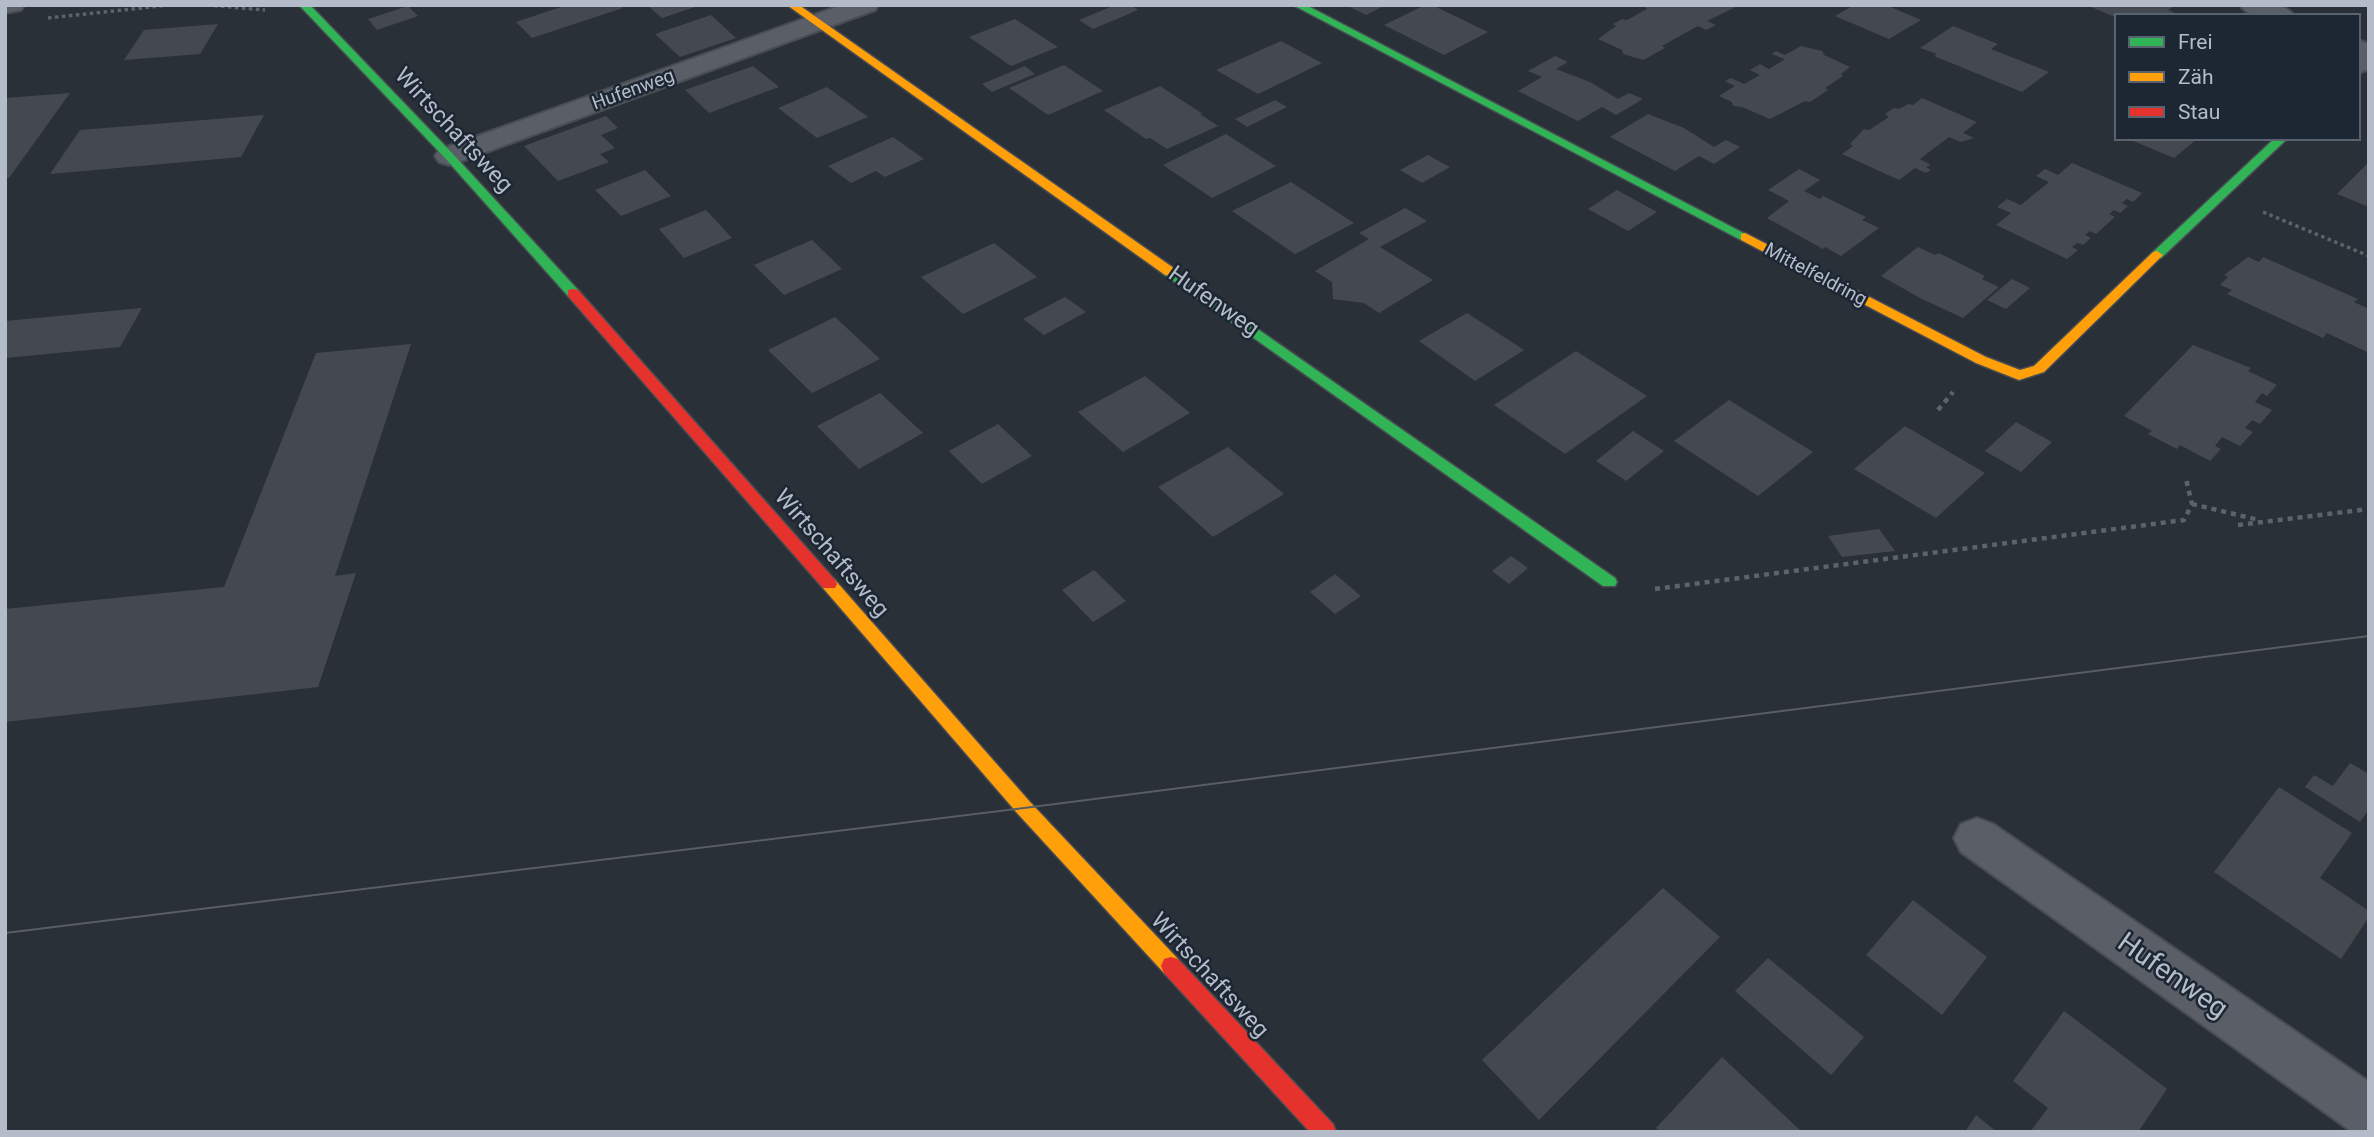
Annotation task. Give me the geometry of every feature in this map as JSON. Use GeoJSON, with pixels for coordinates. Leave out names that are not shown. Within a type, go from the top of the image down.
{"type":"FeatureCollection","features":[{"type":"Feature","properties":{"kind":"street"},"geometry":{"type":"LineString","coordinates":[[5,6],[12,5]]}},
{"type":"Feature","properties":{"kind":"street","name":"Hufenweg"},"geometry":{"type":"LineString","coordinates":[[792,5],[1609,582]]}},
{"type":"Feature","properties":{"kind":"street"},"geometry":{"type":"LineString","coordinates":[[817,23],[866,5]]}},
{"type":"Feature","properties":{"kind":"street","name":"Mittelfeldring"},"geometry":{"type":"LineString","coordinates":[[1298,5],[1981,360],[2019,375],[2039,369],[2280,140]]}},
{"type":"Feature","properties":{"kind":"street"},"geometry":{"type":"LineString","coordinates":[[2252,5],[2277,14]]}},
{"type":"Feature","properties":{"kind":"street","name":"Wirtschaftsweg"},"geometry":{"type":"LineString","coordinates":[[305,6],[449,156],[647,375],[1024,808],[1325,1132]]}},
{"type":"Feature","properties":{"kind":"street","name":"Hufenweg"},"geometry":{"type":"LineString","coordinates":[[449,156],[817,23]]}},
{"type":"Feature","properties":{"kind":"street","name":"Hufenweg"},"geometry":{"type":"LineString","coordinates":[[1978,838],[2369,1113]]}},
{"type":"Feature","properties":{"kind":"path"},"geometry":{"type":"LineString","coordinates":[[46,18],[169,5]]}},
{"type":"Feature","properties":{"kind":"path"},"geometry":{"type":"LineString","coordinates":[[207,5],[289,12],[305,6]]}},
{"type":"Feature","properties":{"kind":"path"},"geometry":{"type":"LineString","coordinates":[[2224,195],[2369,256]]}},
{"type":"Feature","properties":{"kind":"path"},"geometry":{"type":"LineString","coordinates":[[1609,582],[1663,590],[2184,520],[2192,504],[2186,479]]}},
{"type":"Feature","properties":{"kind":"path"},"geometry":{"type":"LineString","coordinates":[[2192,504],[2265,521]]}},
{"type":"Feature","properties":{"kind":"path"},"geometry":{"type":"LineString","coordinates":[[2238,525],[2369,509]]}},
{"type":"Feature","properties":{"kind":"building"},"geometry":{"type":"Polygon","coordinates":[[[567,5],[620,5],[623,8],[532,38],[516,22],[567,5]]]}},
{"type":"Feature","properties":{"kind":"building"},"geometry":{"type":"Polygon","coordinates":[[[647,5],[698,5],[698,6],[662,18],[647,5]]]}},
{"type":"Feature","properties":{"kind":"building"},"geometry":{"type":"Polygon","coordinates":[[[1115,5],[1131,5],[1138,10],[1093,29],[1079,20],[1115,5]]]}},
{"type":"Feature","properties":{"kind":"building"},"geometry":{"type":"Polygon","coordinates":[[[1346,5],[1386,5],[1366,15],[1346,5]]]}},
{"type":"Feature","properties":{"kind":"building"},"geometry":{"type":"Polygon","coordinates":[[[1425,5],[1432,5],[1488,32],[1444,55],[1384,25],[1425,5]]]}},
{"type":"Feature","properties":{"kind":"building"},"geometry":{"type":"Polygon","coordinates":[[[1740,5],[1707,21],[1716,25],[1706,30],[1698,26],[1643,60],[1623,54],[1622,50],[1598,39],[1616,26],[1613,24],[1622,19],[1627,20],[1647,9],[1645,7],[1740,5]]]}},
{"type":"Feature","properties":{"kind":"building"},"geometry":{"type":"Polygon","coordinates":[[[1854,5],[1886,5],[1921,20],[1889,39],[1835,16],[1854,5]]]}},
{"type":"Feature","properties":{"kind":"building"},"geometry":{"type":"Polygon","coordinates":[[[2169,5],[2173,7],[2168,10],[2177,14],[2115,14],[2115,17],[2089,6],[2169,5]]]}},
{"type":"Feature","properties":{"kind":"building"},"geometry":{"type":"Polygon","coordinates":[[[408,6],[418,16],[377,30],[368,19],[408,6]]]}},
{"type":"Feature","properties":{"kind":"building"},"geometry":{"type":"Polygon","coordinates":[[[711,15],[736,38],[680,57],[655,34],[711,15]]]}},
{"type":"Feature","properties":{"kind":"building"},"geometry":{"type":"Polygon","coordinates":[[[1015,19],[1058,47],[1011,66],[969,37],[1015,19]]]}},
{"type":"Feature","properties":{"kind":"building"},"geometry":{"type":"Polygon","coordinates":[[[218,24],[200,54],[124,60],[144,30],[218,24]]]}},
{"type":"Feature","properties":{"kind":"building"},"geometry":{"type":"Polygon","coordinates":[[[1953,26],[1998,44],[1991,49],[2049,72],[2022,92],[1920,48],[1953,26]]]}},
{"type":"Feature","properties":{"kind":"building"},"geometry":{"type":"Polygon","coordinates":[[[1281,41],[1322,63],[1258,94],[1216,70],[1281,41]]]}},
{"type":"Feature","properties":{"kind":"building"},"geometry":{"type":"Polygon","coordinates":[[[1801,46],[1822,51],[1824,55],[1850,67],[1841,74],[1843,76],[1825,88],[1828,90],[1810,102],[1805,101],[1770,119],[1733,106],[1732,102],[1719,96],[1735,86],[1725,81],[1731,78],[1744,84],[1760,75],[1750,70],[1760,64],[1769,69],[1785,59],[1771,54],[1776,51],[1785,55],[1801,46]]]}},
{"type":"Feature","properties":{"kind":"building"},"geometry":{"type":"Polygon","coordinates":[[[1555,56],[1568,62],[1556,69],[1590,82],[1618,99],[1629,93],[1643,99],[1616,115],[1602,107],[1578,121],[1518,91],[1542,77],[1528,71],[1555,56]]]}},
{"type":"Feature","properties":{"kind":"building"},"geometry":{"type":"Polygon","coordinates":[[[1064,65],[1103,91],[1048,115],[1009,88],[1064,65]]]}},
{"type":"Feature","properties":{"kind":"building"},"geometry":{"type":"Polygon","coordinates":[[[753,66],[779,87],[709,113],[685,90],[753,66]]]}},
{"type":"Feature","properties":{"kind":"building"},"geometry":{"type":"Polygon","coordinates":[[[1025,66],[1035,74],[992,92],[982,84],[1025,66]]]}},
{"type":"Feature","properties":{"kind":"building"},"geometry":{"type":"Polygon","coordinates":[[[1160,86],[1218,126],[1167,149],[1150,138],[1146,139],[1104,110],[1160,86]]]}},
{"type":"Feature","properties":{"kind":"building"},"geometry":{"type":"Polygon","coordinates":[[[827,87],[868,117],[817,138],[778,108],[827,87]]]}},
{"type":"Feature","properties":{"kind":"building"},"geometry":{"type":"Polygon","coordinates":[[[70,93],[9,178],[5,178],[5,98],[70,93]]]}},
{"type":"Feature","properties":{"kind":"building"},"geometry":{"type":"Polygon","coordinates":[[[1922,98],[1977,122],[1963,133],[1974,138],[1961,142],[1949,137],[1920,159],[1931,165],[1926,167],[1931,170],[1926,173],[1915,168],[1899,180],[1842,154],[1853,146],[1850,144],[1864,129],[1869,130],[1889,117],[1885,114],[1894,108],[1913,105],[1922,98]]]}},
{"type":"Feature","properties":{"kind":"building"},"geometry":{"type":"Polygon","coordinates":[[[1275,100],[1287,107],[1247,127],[1235,119],[1275,100]]]}},
{"type":"Feature","properties":{"kind":"building"},"geometry":{"type":"Polygon","coordinates":[[[1648,114],[1684,128],[1714,147],[1726,140],[1740,147],[1714,164],[1699,156],[1675,171],[1610,137],[1648,114]]]}},
{"type":"Feature","properties":{"kind":"building"},"geometry":{"type":"Polygon","coordinates":[[[264,115],[241,157],[50,174],[80,130],[264,115]]]}},
{"type":"Feature","properties":{"kind":"building"},"geometry":{"type":"Polygon","coordinates":[[[606,116],[618,128],[601,135],[615,148],[600,154],[609,162],[558,181],[524,146],[606,116]]]}},
{"type":"Feature","properties":{"kind":"building"},"geometry":{"type":"Polygon","coordinates":[[[1226,134],[1276,166],[1212,198],[1163,165],[1226,134]]]}},
{"type":"Feature","properties":{"kind":"building"},"geometry":{"type":"Polygon","coordinates":[[[893,137],[924,159],[885,177],[876,171],[851,183],[828,166],[893,137]]]}},
{"type":"Feature","properties":{"kind":"building"},"geometry":{"type":"Polygon","coordinates":[[[2131,140],[2196,140],[2174,158],[2131,140]]]}},
{"type":"Feature","properties":{"kind":"building"},"geometry":{"type":"Polygon","coordinates":[[[1428,155],[1450,167],[1422,183],[1400,170],[1428,155]]]}},
{"type":"Feature","properties":{"kind":"building"},"geometry":{"type":"Polygon","coordinates":[[[2369,162],[2369,207],[2337,194],[2369,162]]]}},
{"type":"Feature","properties":{"kind":"building"},"geometry":{"type":"Polygon","coordinates":[[[2072,163],[2142,193],[2133,202],[2127,199],[2122,203],[2128,206],[2120,213],[2114,210],[2109,214],[2115,217],[2096,234],[2090,231],[2085,235],[2091,238],[2083,245],[2077,243],[2072,247],[2078,250],[2067,259],[1996,225],[2011,213],[1997,207],[2007,199],[2021,205],[2049,182],[2036,176],[2045,169],[2058,175],[2072,163]]]}},
{"type":"Feature","properties":{"kind":"building"},"geometry":{"type":"Polygon","coordinates":[[[1799,169],[1820,180],[1804,191],[1820,199],[1823,196],[1866,217],[1862,220],[1879,228],[1841,256],[1767,218],[1789,201],[1768,190],[1799,169]]]}},
{"type":"Feature","properties":{"kind":"building"},"geometry":{"type":"Polygon","coordinates":[[[645,170],[671,196],[621,216],[595,190],[645,170]]]}},
{"type":"Feature","properties":{"kind":"building"},"geometry":{"type":"Polygon","coordinates":[[[1291,182],[1354,223],[1295,254],[1232,211],[1291,182]]]}},
{"type":"Feature","properties":{"kind":"building"},"geometry":{"type":"Polygon","coordinates":[[[1617,190],[1657,212],[1628,231],[1588,209],[1617,190]]]}},
{"type":"Feature","properties":{"kind":"building"},"geometry":{"type":"Polygon","coordinates":[[[1405,208],[1427,221],[1380,247],[1433,280],[1379,313],[1364,303],[1333,299],[1332,282],[1315,271],[1369,239],[1359,233],[1405,208]]]}},
{"type":"Feature","properties":{"kind":"building"},"geometry":{"type":"Polygon","coordinates":[[[706,210],[732,238],[684,258],[659,229],[706,210]]]}},
{"type":"Feature","properties":{"kind":"building"},"geometry":{"type":"Polygon","coordinates":[[[812,240],[842,269],[784,295],[754,265],[812,240]]]}},
{"type":"Feature","properties":{"kind":"building"},"geometry":{"type":"Polygon","coordinates":[[[994,243],[1037,277],[963,314],[921,277],[994,243]]]}},
{"type":"Feature","properties":{"kind":"building"},"geometry":{"type":"Polygon","coordinates":[[[1918,247],[1935,255],[1939,253],[1985,276],[1982,279],[1999,287],[1963,318],[1881,276],[1918,247]]]}},
{"type":"Feature","properties":{"kind":"building"},"geometry":{"type":"Polygon","coordinates":[[[2248,257],[2259,262],[2263,257],[2358,299],[2354,302],[2369,309],[2369,353],[2327,333],[2323,338],[2227,294],[2232,290],[2220,285],[2228,277],[2224,275],[2248,257]]]}},
{"type":"Feature","properties":{"kind":"building"},"geometry":{"type":"Polygon","coordinates":[[[2012,279],[2030,288],[2006,309],[1987,300],[2012,279]]]}},
{"type":"Feature","properties":{"kind":"building"},"geometry":{"type":"Polygon","coordinates":[[[1065,297],[1086,312],[1044,335],[1023,319],[1065,297]]]}},
{"type":"Feature","properties":{"kind":"building"},"geometry":{"type":"Polygon","coordinates":[[[142,308],[120,347],[5,358],[5,321],[142,308]]]}},
{"type":"Feature","properties":{"kind":"building"},"geometry":{"type":"Polygon","coordinates":[[[1467,313],[1524,350],[1475,381],[1419,341],[1467,313]]]}},
{"type":"Feature","properties":{"kind":"building"},"geometry":{"type":"Polygon","coordinates":[[[835,317],[880,359],[812,393],[768,350],[835,317]]]}},
{"type":"Feature","properties":{"kind":"building"},"geometry":{"type":"Polygon","coordinates":[[[411,344],[335,576],[356,573],[318,687],[5,722],[5,609],[224,587],[316,353],[411,344]]]}},
{"type":"Feature","properties":{"kind":"building"},"geometry":{"type":"Polygon","coordinates":[[[2193,345],[2251,368],[2248,371],[2277,385],[2267,396],[2262,393],[2255,402],[2272,410],[2260,424],[2252,420],[2245,428],[2253,432],[2240,446],[2222,437],[2215,446],[2221,449],[2210,461],[2180,445],[2177,449],[2148,434],[2152,431],[2124,416],[2193,345]]]}},
{"type":"Feature","properties":{"kind":"building"},"geometry":{"type":"Polygon","coordinates":[[[1576,351],[1647,396],[1565,454],[1494,405],[1576,351]]]}},
{"type":"Feature","properties":{"kind":"building"},"geometry":{"type":"Polygon","coordinates":[[[1145,376],[1190,413],[1123,452],[1078,412],[1145,376]]]}},
{"type":"Feature","properties":{"kind":"building"},"geometry":{"type":"Polygon","coordinates":[[[880,393],[923,433],[859,469],[817,426],[880,393]]]}},
{"type":"Feature","properties":{"kind":"building"},"geometry":{"type":"Polygon","coordinates":[[[1729,400],[1813,452],[1758,496],[1674,441],[1729,400]]]}},
{"type":"Feature","properties":{"kind":"building"},"geometry":{"type":"Polygon","coordinates":[[[2016,422],[2052,442],[2021,472],[1985,451],[2016,422]]]}},
{"type":"Feature","properties":{"kind":"building"},"geometry":{"type":"Polygon","coordinates":[[[998,424],[1032,456],[982,484],[949,451],[998,424]]]}},
{"type":"Feature","properties":{"kind":"building"},"geometry":{"type":"Polygon","coordinates":[[[1905,426],[1985,473],[1936,518],[1854,469],[1905,426]]]}},
{"type":"Feature","properties":{"kind":"building"},"geometry":{"type":"Polygon","coordinates":[[[1633,431],[1664,451],[1626,481],[1596,461],[1633,431]]]}},
{"type":"Feature","properties":{"kind":"building"},"geometry":{"type":"Polygon","coordinates":[[[1228,447],[1284,494],[1213,537],[1158,487],[1228,447]]]}},
{"type":"Feature","properties":{"kind":"building"},"geometry":{"type":"Polygon","coordinates":[[[1879,529],[1895,551],[1842,557],[1828,536],[1879,529]]]}},
{"type":"Feature","properties":{"kind":"building"},"geometry":{"type":"Polygon","coordinates":[[[1511,556],[1528,568],[1509,584],[1492,571],[1511,556]]]}},
{"type":"Feature","properties":{"kind":"building"},"geometry":{"type":"Polygon","coordinates":[[[1094,570],[1126,601],[1093,622],[1062,590],[1094,570]]]}},
{"type":"Feature","properties":{"kind":"building"},"geometry":{"type":"Polygon","coordinates":[[[1335,574],[1361,596],[1335,614],[1310,592],[1335,574]]]}},
{"type":"Feature","properties":{"kind":"building"},"geometry":{"type":"Polygon","coordinates":[[[2350,763],[2369,774],[2369,809],[2360,822],[2305,787],[2314,775],[2333,786],[2350,763]]]}},
{"type":"Feature","properties":{"kind":"building"},"geometry":{"type":"Polygon","coordinates":[[[2279,787],[2352,833],[2320,878],[2369,911],[2369,917],[2341,959],[2214,872],[2279,787]]]}},
{"type":"Feature","properties":{"kind":"building"},"geometry":{"type":"Polygon","coordinates":[[[1663,888],[1720,937],[1539,1120],[1482,1060],[1663,888]]]}},
{"type":"Feature","properties":{"kind":"building"},"geometry":{"type":"Polygon","coordinates":[[[1913,900],[1987,957],[1942,1015],[1866,955],[1913,900]]]}},
{"type":"Feature","properties":{"kind":"building"},"geometry":{"type":"Polygon","coordinates":[[[1768,958],[1864,1037],[1831,1075],[1735,991],[1768,958]]]}},
{"type":"Feature","properties":{"kind":"building"},"geometry":{"type":"Polygon","coordinates":[[[2064,1011],[2167,1089],[2138,1132],[2030,1132],[2048,1108],[2013,1081],[2064,1011]]]}},
{"type":"Feature","properties":{"kind":"building"},"geometry":{"type":"Polygon","coordinates":[[[1722,1057],[1802,1132],[1660,1132],[1656,1128],[1722,1057]]]}},
{"type":"Feature","properties":{"kind":"building"},"geometry":{"type":"Polygon","coordinates":[[[1976,1115],[1997,1132],[1965,1132],[1976,1115]]]}},
{"type":"Feature","properties":{"kind":"tram line"},"geometry":{"type":"LineString","coordinates":[[5,933],[1024,808],[2369,636]]}},
{"type":"Feature","properties":{"kind":"traffic: fast"},"geometry":{"type":"LineString","coordinates":[[304,5],[449,156],[573,293]]}},
{"type":"Feature","properties":{"kind":"traffic: fast"},"geometry":{"type":"LineString","coordinates":[[1298,5],[1745,237]]}},
{"type":"Feature","properties":{"kind":"traffic: fast"},"geometry":{"type":"LineString","coordinates":[[2157,255],[2280,140]]}},
{"type":"Feature","properties":{"kind":"traffic: fast"},"geometry":{"type":"LineString","coordinates":[[1170,272],[1609,582]]}},
{"type":"Feature","properties":{"kind":"traffic: slow"},"geometry":{"type":"LineString","coordinates":[[792,5],[1170,272]]}},
{"type":"Feature","properties":{"kind":"traffic: slow"},"geometry":{"type":"LineString","coordinates":[[1745,237],[1981,360],[2019,375],[2039,369],[2157,255]]}},
{"type":"Feature","properties":{"kind":"traffic: slow"},"geometry":{"type":"LineString","coordinates":[[829,584],[1024,808],[1171,966]]}},
{"type":"Feature","properties":{"kind":"traffic: jam"},"geometry":{"type":"LineString","coordinates":[[573,293],[829,584]]}},
{"type":"Feature","properties":{"kind":"traffic: jam"},"geometry":{"type":"LineString","coordinates":[[1171,966],[1325,1132]]}}]}
